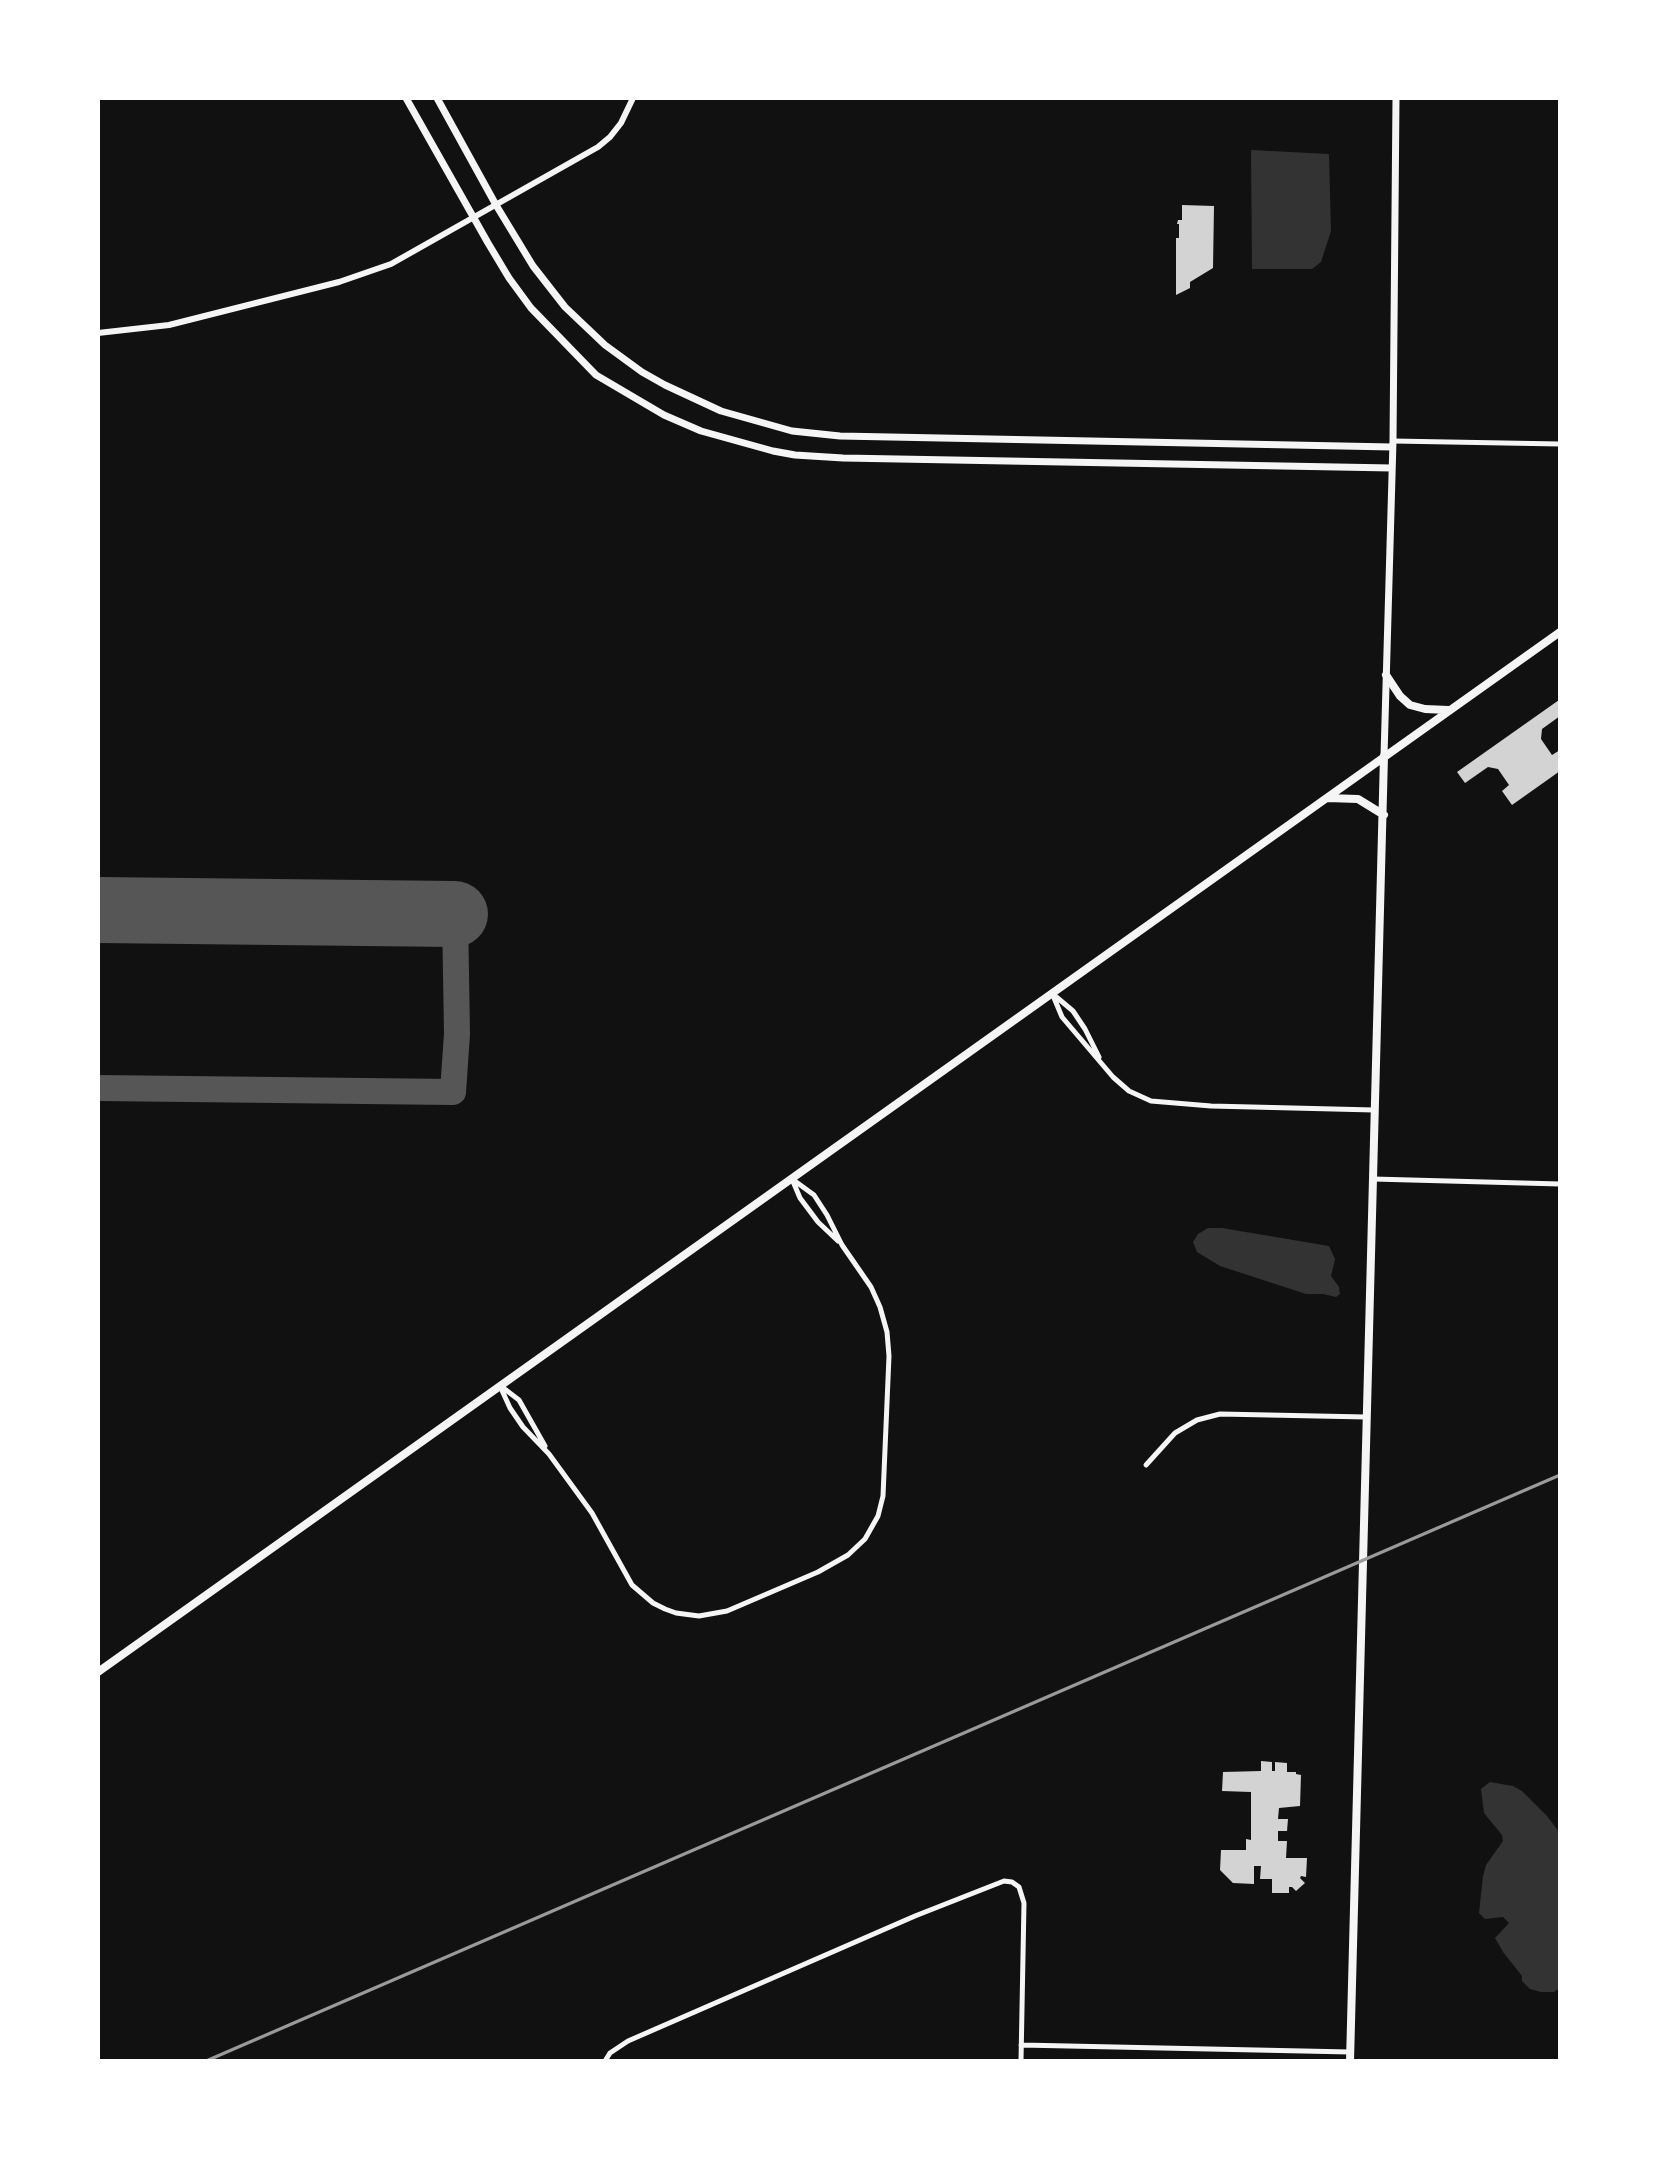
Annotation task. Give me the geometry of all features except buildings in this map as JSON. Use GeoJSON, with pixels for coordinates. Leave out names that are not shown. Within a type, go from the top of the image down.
{"type":"FeatureCollection","features":[{"type":"Feature","properties":{"kind":"main road"},"geometry":{"type":"LineString","coordinates":[[406,98],[509,278],[531,308],[596,375],[664,415],[701,431],[795,455],[843,458],[1392,468]]}},
{"type":"Feature","properties":{"kind":"main road"},"geometry":{"type":"LineString","coordinates":[[437,98],[496,205],[547,286],[565,307],[605,345],[642,372],[721,411],[792,431],[840,436],[1392,444]]}},
{"type":"Feature","properties":{"kind":"main road"},"geometry":{"type":"LineString","coordinates":[[1350,2057],[1384,815],[1396,98]]}},
{"type":"Feature","properties":{"kind":"main road"},"geometry":{"type":"LineString","coordinates":[[98,1672],[1560,632]]}},
{"type":"Feature","properties":{"kind":"main road"},"geometry":{"type":"LineString","coordinates":[[1386,675],[1400,696],[1412,706],[1449,710]]}},
{"type":"Feature","properties":{"kind":"main road"},"geometry":{"type":"LineString","coordinates":[[1327,798],[1358,799],[1384,815]]}},
{"type":"Feature","properties":{"kind":"street"},"geometry":{"type":"LineString","coordinates":[[98,333],[169,325],[339,282],[391,264],[598,147],[621,123],[633,98]]}},
{"type":"Feature","properties":{"kind":"street"},"geometry":{"type":"LineString","coordinates":[[1392,444],[1560,444]]}},
{"type":"Feature","properties":{"kind":"street"},"geometry":{"type":"LineString","coordinates":[[1052,993],[1062,1017],[1103,1066],[1129,1091],[1142,1098],[1161,1103],[1211,1106],[1375,1110]]}},
{"type":"Feature","properties":{"kind":"street"},"geometry":{"type":"LineString","coordinates":[[1052,993],[1073,1011],[1103,1066]]}},
{"type":"Feature","properties":{"kind":"street"},"geometry":{"type":"LineString","coordinates":[[791,1178],[800,1198],[818,1222],[842,1245]]}},
{"type":"Feature","properties":{"kind":"street"},"geometry":{"type":"LineString","coordinates":[[500,1386],[519,1400],[549,1454],[592,1513],[626,1577],[653,1603],[676,1613],[699,1616],[727,1611],[818,1572],[856,1549],[865,1539],[882,1505],[889,1356],[887,1332],[871,1287],[842,1245],[827,1215],[814,1195],[791,1178]]}},
{"type":"Feature","properties":{"kind":"street"},"geometry":{"type":"LineString","coordinates":[[1373,1179],[1560,1184]]}},
{"type":"Feature","properties":{"kind":"street"},"geometry":{"type":"LineString","coordinates":[[500,1386],[523,1427],[549,1454]]}},
{"type":"Feature","properties":{"kind":"street"},"geometry":{"type":"LineString","coordinates":[[1146,1465],[1175,1433],[1197,1420],[1220,1414],[1367,1417]]}},
{"type":"Feature","properties":{"kind":"street"},"geometry":{"type":"LineString","coordinates":[[605,2061],[610,2053],[628,2041],[915,1916],[1004,1881],[1016,1884],[1023,1896],[1021,2061]]}},
{"type":"Feature","properties":{"kind":"street"},"geometry":{"type":"LineString","coordinates":[[1021,2045],[1350,2057]]}},
{"type":"Feature","properties":{"kind":"shaded area"},"geometry":{"type":"Polygon","coordinates":[[[1251,150],[1329,154],[1331,231],[1321,262],[1312,269],[1252,269],[1251,150]]]}},
{"type":"Feature","properties":{"kind":"shaded area"},"geometry":{"type":"Polygon","coordinates":[[[1208,1228],[1329,1246],[1335,1259],[1331,1276],[1340,1294],[1336,1297],[1306,1294],[1220,1266],[1197,1252],[1193,1242],[1198,1234],[1208,1228]]]}},
{"type":"Feature","properties":{"kind":"shaded area"},"geometry":{"type":"Polygon","coordinates":[[[1490,1782],[1522,1791],[1560,1833],[1560,1988],[1554,1992],[1530,1989],[1522,1981],[1522,1976],[1495,1938],[1509,1923],[1503,1917],[1485,1919],[1479,1913],[1486,1865],[1503,1841],[1502,1835],[1484,1813],[1481,1789],[1490,1782]]]}},
{"type":"Feature","properties":{"kind":"taxiway"},"geometry":{"type":"LineString","coordinates":[[98,1088],[453,1092],[457,1034],[455,914]]}},
{"type":"Feature","properties":{"kind":"runway"},"geometry":{"type":"LineString","coordinates":[[98,910],[455,914]]}},
{"type":"Feature","properties":{"kind":"railway"},"geometry":{"type":"LineString","coordinates":[[206,2061],[1560,1475]]}}]}
